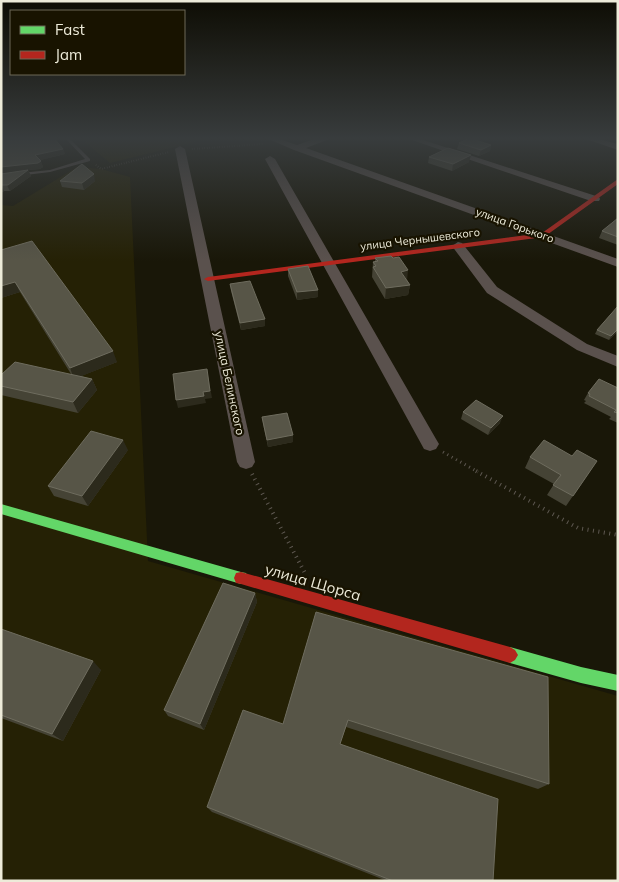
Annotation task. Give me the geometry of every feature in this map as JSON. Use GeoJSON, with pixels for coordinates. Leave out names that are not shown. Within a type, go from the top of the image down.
{"type":"FeatureCollection","features":[{"type":"Feature","properties":{"kind":"street","name":"улица Белинского"},"geometry":{"type":"LineString","coordinates":[[186,179],[246,462]]}},
{"type":"Feature","properties":{"kind":"street"},"geometry":{"type":"LineString","coordinates":[[281,179],[430,444]]}},
{"type":"Feature","properties":{"kind":"street","name":"улица Горького"},"geometry":{"type":"LineString","coordinates":[[385,179],[618,263]]}},
{"type":"Feature","properties":{"kind":"street"},"geometry":{"type":"LineString","coordinates":[[535,179],[595,199]]}},
{"type":"Feature","properties":{"kind":"street","name":"улица Чернышевского"},"geometry":{"type":"LineString","coordinates":[[208,279],[544,235],[618,181]]}},
{"type":"Feature","properties":{"kind":"street"},"geometry":{"type":"LineString","coordinates":[[458,246],[492,290],[582,347],[618,362]]}},
{"type":"Feature","properties":{"kind":"street","name":"улица Щорса"},"geometry":{"type":"LineString","coordinates":[[1,509],[321,602],[581,675],[618,683]]}},
{"type":"Feature","properties":{"kind":"path"},"geometry":{"type":"LineString","coordinates":[[430,444],[578,528],[618,535]]}},
{"type":"Feature","properties":{"kind":"path"},"geometry":{"type":"LineString","coordinates":[[246,462],[321,602]]}},
{"type":"Feature","properties":{"kind":"shaded area"},"geometry":{"type":"Polygon","coordinates":[[[57,179],[130,179],[148,561],[618,696],[618,881],[1,881],[1,205],[13,206],[57,179]]]}},
{"type":"Feature","properties":{"kind":"building"},"geometry":{"type":"Polygon","coordinates":[[[1,179],[16,179],[8,185],[1,185],[1,179]]]}},
{"type":"Feature","properties":{"kind":"building"},"geometry":{"type":"Polygon","coordinates":[[[62,179],[87,179],[82,183],[60,181],[62,179]]]}},
{"type":"Feature","properties":{"kind":"building"},"geometry":{"type":"Polygon","coordinates":[[[618,218],[618,237],[602,231],[618,218]]]}},
{"type":"Feature","properties":{"kind":"building"},"geometry":{"type":"Polygon","coordinates":[[[32,241],[113,351],[70,368],[15,282],[1,286],[1,250],[32,241]]]}},
{"type":"Feature","properties":{"kind":"building"},"geometry":{"type":"Polygon","coordinates":[[[391,256],[393,258],[399,257],[408,270],[401,272],[410,285],[386,288],[373,267],[376,266],[373,262],[378,261],[375,258],[391,256]]]}},
{"type":"Feature","properties":{"kind":"building"},"geometry":{"type":"Polygon","coordinates":[[[308,266],[318,290],[297,292],[288,269],[308,266]]]}},
{"type":"Feature","properties":{"kind":"building"},"geometry":{"type":"Polygon","coordinates":[[[250,281],[265,319],[240,323],[230,284],[250,281]]]}},
{"type":"Feature","properties":{"kind":"building"},"geometry":{"type":"Polygon","coordinates":[[[618,306],[618,329],[611,336],[597,330],[618,306]]]}},
{"type":"Feature","properties":{"kind":"building"},"geometry":{"type":"Polygon","coordinates":[[[15,362],[92,379],[73,402],[1,386],[1,375],[15,362]]]}},
{"type":"Feature","properties":{"kind":"building"},"geometry":{"type":"Polygon","coordinates":[[[207,369],[210,391],[203,392],[204,396],[176,400],[173,374],[207,369]]]}},
{"type":"Feature","properties":{"kind":"building"},"geometry":{"type":"Polygon","coordinates":[[[599,379],[618,388],[618,413],[614,412],[616,410],[589,396],[590,394],[588,393],[599,379]]]}},
{"type":"Feature","properties":{"kind":"building"},"geometry":{"type":"Polygon","coordinates":[[[476,400],[503,416],[491,428],[463,412],[476,400]]]}},
{"type":"Feature","properties":{"kind":"building"},"geometry":{"type":"Polygon","coordinates":[[[287,413],[293,435],[267,440],[262,417],[287,413]]]}},
{"type":"Feature","properties":{"kind":"building"},"geometry":{"type":"Polygon","coordinates":[[[91,431],[123,440],[82,496],[48,486],[91,431]]]}},
{"type":"Feature","properties":{"kind":"building"},"geometry":{"type":"Polygon","coordinates":[[[544,440],[572,456],[577,450],[597,461],[573,496],[553,485],[561,475],[530,457],[544,440]]]}},
{"type":"Feature","properties":{"kind":"building"},"geometry":{"type":"Polygon","coordinates":[[[223,583],[255,593],[200,724],[164,710],[223,583]]]}},
{"type":"Feature","properties":{"kind":"building"},"geometry":{"type":"Polygon","coordinates":[[[316,612],[548,677],[549,784],[348,720],[340,744],[498,799],[493,881],[393,881],[207,807],[243,710],[283,724],[316,612]]]}},
{"type":"Feature","properties":{"kind":"building"},"geometry":{"type":"Polygon","coordinates":[[[1,629],[93,661],[52,734],[1,715],[1,629]]]}},
{"type":"Feature","properties":{"kind":"traffic: fast"},"geometry":{"type":"LineString","coordinates":[[1,509],[241,578]]}},
{"type":"Feature","properties":{"kind":"traffic: fast"},"geometry":{"type":"LineString","coordinates":[[510,655],[581,675],[618,683]]}},
{"type":"Feature","properties":{"kind":"traffic: jam"},"geometry":{"type":"LineString","coordinates":[[208,279],[544,235],[618,181]]}},
{"type":"Feature","properties":{"kind":"traffic: jam"},"geometry":{"type":"LineString","coordinates":[[241,578],[510,655]]}}]}
